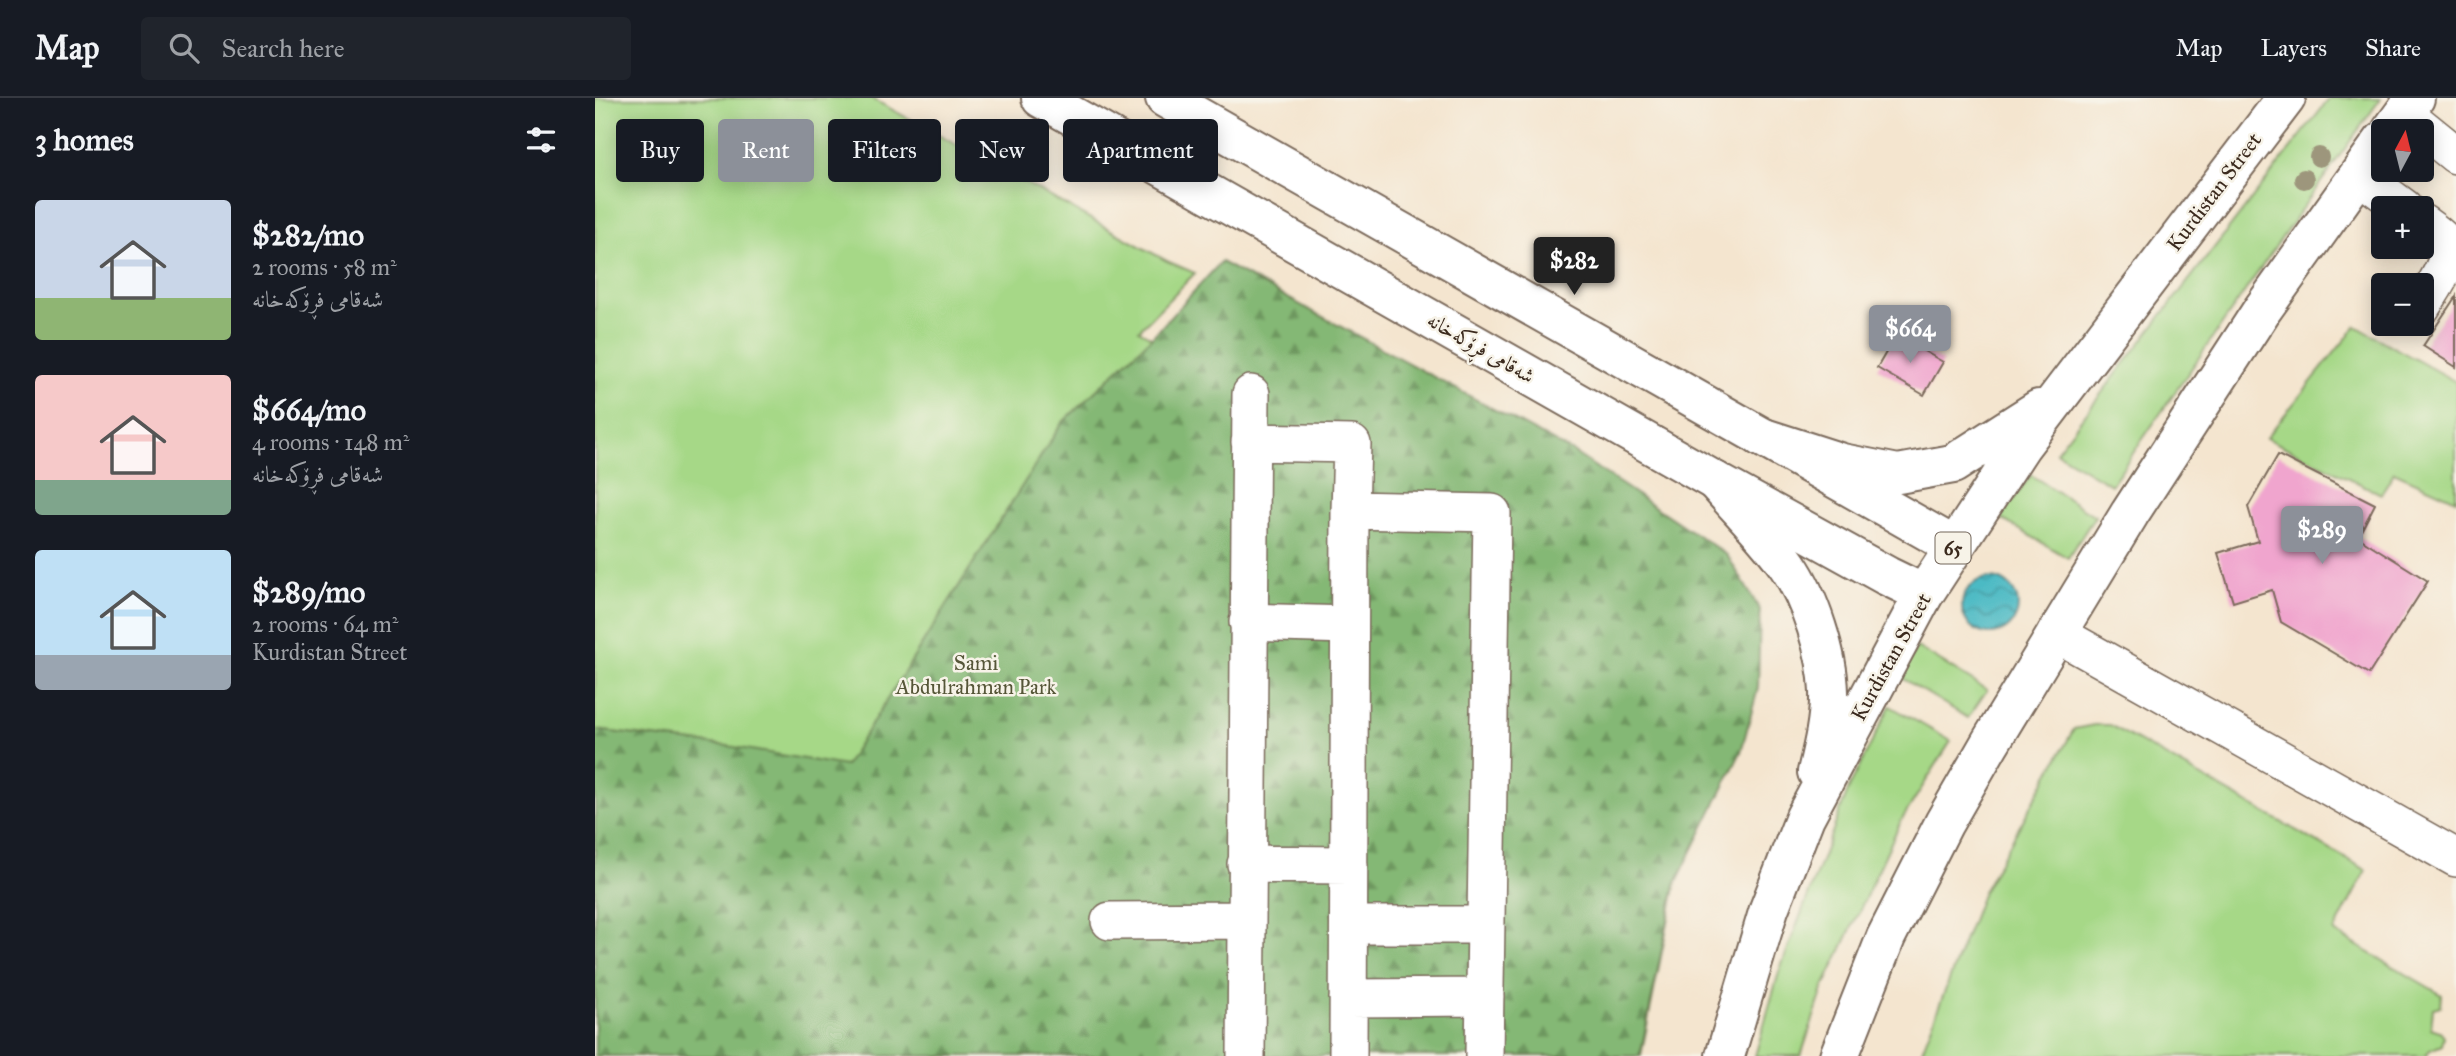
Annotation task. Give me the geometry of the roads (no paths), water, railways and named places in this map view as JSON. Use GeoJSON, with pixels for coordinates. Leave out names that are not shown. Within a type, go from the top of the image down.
{"type":"FeatureCollection","features":[{"type":"Feature","properties":{"kind":"main road","name":"شەقامی فڕۆکەخانە"},"geometry":{"type":"LineString","coordinates":[[1041,98],[1715,481],[1924,594]]}},
{"type":"Feature","properties":{"kind":"main road"},"geometry":{"type":"LineString","coordinates":[[1165,98],[1954,546]]}},
{"type":"Feature","properties":{"kind":"main road","name":"Kurdistan Street"},"geometry":{"type":"LineString","coordinates":[[1724,1056],[1769,909],[1805,817],[1924,594],[2021,446],[2286,98]]}},
{"type":"Feature","properties":{"kind":"main road"},"geometry":{"type":"LineString","coordinates":[[1839,1056],[1886,937],[1944,823],[2056,633],[2130,513],[2262,310],[2371,158]]}},
{"type":"Feature","properties":{"kind":"main road"},"geometry":{"type":"LineString","coordinates":[[1761,437],[1842,463],[1898,474],[1953,464],[2064,392]]}},
{"type":"Feature","properties":{"kind":"main road"},"geometry":{"type":"LineString","coordinates":[[1715,481],[1788,565],[1808,601],[1822,650],[1829,692],[1822,750],[1805,817]]}},
{"type":"Feature","properties":{"kind":"street"},"geometry":{"type":"LineString","coordinates":[[2434,142],[2456,155]]}},
{"type":"Feature","properties":{"kind":"street"},"geometry":{"type":"LineString","coordinates":[[2359,175],[2388,196]]}},
{"type":"Feature","properties":{"kind":"street"},"geometry":{"type":"LineString","coordinates":[[2434,233],[2444,241],[2449,250],[2449,262],[2434,286]]}},
{"type":"Feature","properties":{"kind":"street"},"geometry":{"type":"LineString","coordinates":[[1246,1056],[1251,394]]}},
{"type":"Feature","properties":{"kind":"street"},"geometry":{"type":"LineString","coordinates":[[1249,442],[1352,444],[1348,1056]]}},
{"type":"Feature","properties":{"kind":"street"},"geometry":{"type":"LineString","coordinates":[[1350,510],[1492,513],[1484,1056]]}},
{"type":"Feature","properties":{"kind":"street"},"geometry":{"type":"LineString","coordinates":[[1248,622],[1349,625]]}},
{"type":"Feature","properties":{"kind":"street"},"geometry":{"type":"LineString","coordinates":[[2056,633],[2456,858]]}},
{"type":"Feature","properties":{"kind":"street"},"geometry":{"type":"LineString","coordinates":[[1246,864],[1349,865]]}},
{"type":"Feature","properties":{"kind":"street"},"geometry":{"type":"LineString","coordinates":[[1110,921],[1247,920]]}},
{"type":"Feature","properties":{"kind":"street"},"geometry":{"type":"LineString","coordinates":[[1349,925],[1486,925]]}},
{"type":"Feature","properties":{"kind":"street"},"geometry":{"type":"LineString","coordinates":[[1348,998],[1485,998]]}},
{"type":"Feature","properties":{"kind":"water"},"geometry":{"type":"Polygon","coordinates":[[[1984,578],[1996,578],[2006,582],[2014,590],[2018,606],[2014,622],[2006,630],[1996,634],[1984,634],[1974,630],[1966,622],[1962,612],[1962,600],[1966,590],[1974,582],[1984,578]]]}},
{"type":"Feature","properties":{"kind":"park label","name":"Sami Abdulrahman Park"},"geometry":{"type":"Point","coordinates":[976,675]}}]}
